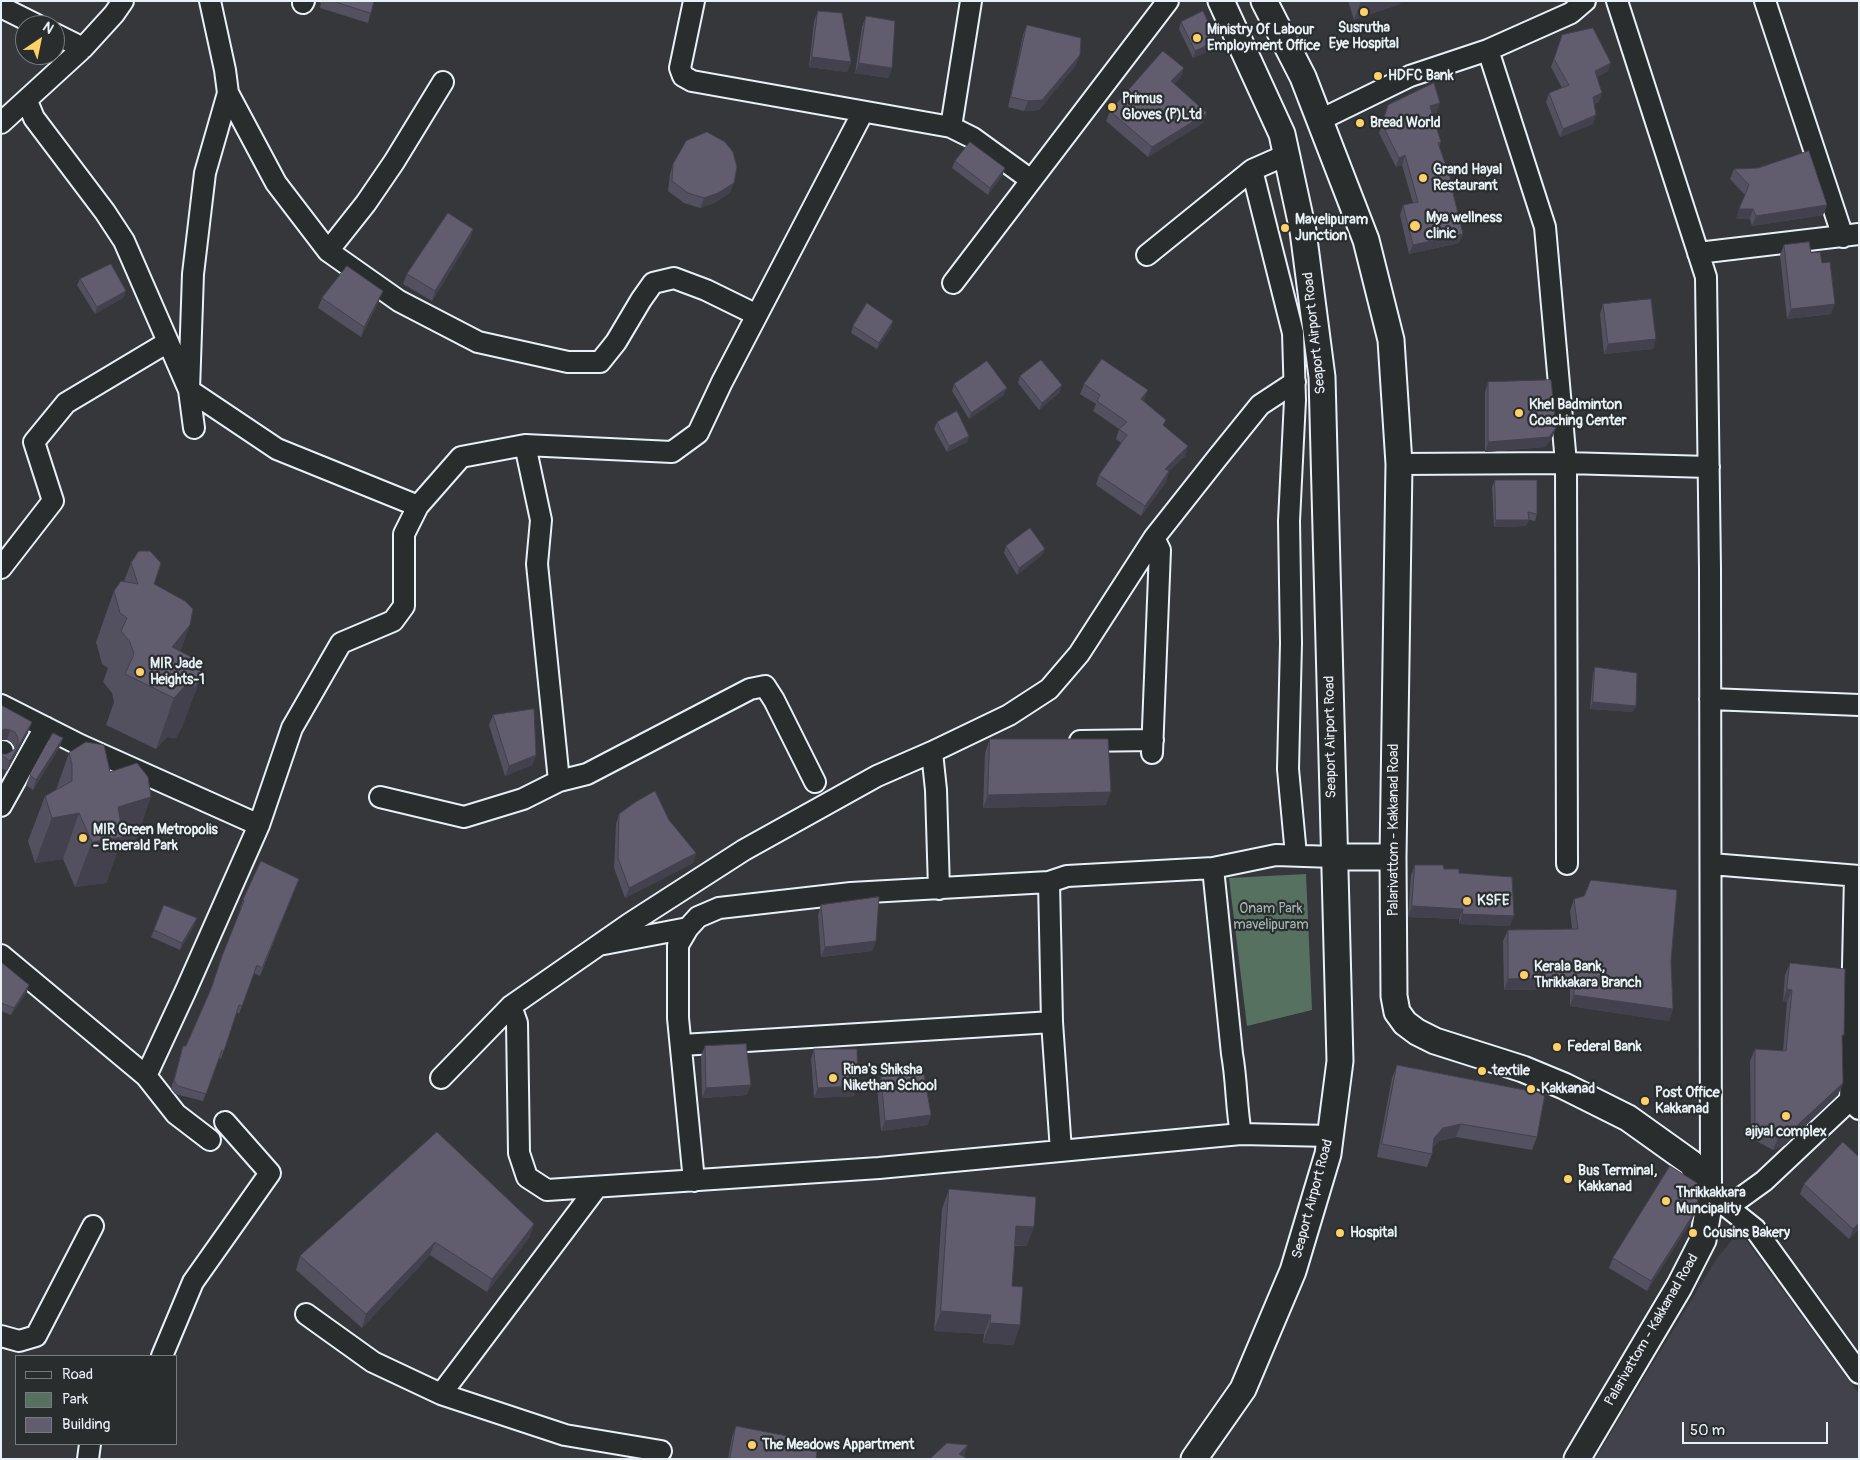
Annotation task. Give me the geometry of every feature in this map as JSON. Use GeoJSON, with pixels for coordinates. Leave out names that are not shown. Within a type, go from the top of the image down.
{"type":"FeatureCollection","features":[{"type":"Feature","properties":{"kind":"main road","name":"Seaport Airport Road"},"geometry":{"type":"LineString","coordinates":[[1194,1459],[1243,1389],[1293,1271],[1328,1154],[1340,1061],[1322,377],[1303,231],[1282,134],[1221,1]]}},
{"type":"Feature","properties":{"kind":"main road","name":"Palarivattom - Kakkanad Road"},"geometry":{"type":"LineString","coordinates":[[1264,1],[1303,76],[1366,240],[1392,340],[1399,464],[1393,857],[1394,996],[1397,1012],[1406,1024],[1435,1042],[1523,1069],[1564,1086],[1628,1118],[1691,1163],[1720,1201],[1679,1287],[1577,1459]]}},
{"type":"Feature","properties":{"kind":"main road"},"geometry":{"type":"LineString","coordinates":[[1334,857],[1393,857]]}},
{"type":"Feature","properties":{"kind":"street"},"geometry":{"type":"LineString","coordinates":[[1,124],[84,48],[123,1]]}},
{"type":"Feature","properties":{"kind":"street"},"geometry":{"type":"LineString","coordinates":[[210,1],[228,93],[276,183],[328,251],[399,301],[478,342],[568,362],[600,362],[616,342],[653,283],[674,278],[706,290],[757,315]]}},
{"type":"Feature","properties":{"kind":"street"},"geometry":{"type":"LineString","coordinates":[[694,1],[680,68],[683,76],[692,82],[951,127],[974,138],[1031,180]]}},
{"type":"Feature","properties":{"kind":"street"},"geometry":{"type":"LineString","coordinates":[[951,127],[971,1]]}},
{"type":"Feature","properties":{"kind":"street"},"geometry":{"type":"LineString","coordinates":[[953,283],[1168,1]]}},
{"type":"Feature","properties":{"kind":"street"},"geometry":{"type":"LineString","coordinates":[[1320,120],[1410,76],[1488,50],[1571,13],[1585,1]]}},
{"type":"Feature","properties":{"kind":"street"},"geometry":{"type":"LineString","coordinates":[[1617,1],[1706,277],[1711,864],[1720,1201],[1755,1229],[1859,1373]]}},
{"type":"Feature","properties":{"kind":"street"},"geometry":{"type":"LineString","coordinates":[[1698,253],[1851,236],[1766,1]]}},
{"type":"Feature","properties":{"kind":"street"},"geometry":{"type":"LineString","coordinates":[[1,7],[17,15]]}},
{"type":"Feature","properties":{"kind":"street"},"geometry":{"type":"LineString","coordinates":[[65,39],[84,48]]}},
{"type":"Feature","properties":{"kind":"street"},"geometry":{"type":"LineString","coordinates":[[1488,50],[1545,227],[1566,463],[1567,864]]}},
{"type":"Feature","properties":{"kind":"street"},"geometry":{"type":"LineString","coordinates":[[328,251],[366,203],[394,162],[443,82]]}},
{"type":"Feature","properties":{"kind":"street"},"geometry":{"type":"LineString","coordinates":[[194,428],[189,390],[193,274],[205,173],[228,93]]}},
{"type":"Feature","properties":{"kind":"street"},"geometry":{"type":"LineString","coordinates":[[27,101],[34,118],[105,212],[124,241],[189,390],[277,449],[418,506]]}},
{"type":"Feature","properties":{"kind":"street"},"geometry":{"type":"LineString","coordinates":[[146,1076],[259,825],[292,728],[341,643],[393,621],[404,606],[404,534],[418,506],[461,457],[525,445],[672,452],[698,433],[722,382],[863,112]]}},
{"type":"Feature","properties":{"kind":"street"},"geometry":{"type":"LineString","coordinates":[[1147,255],[1252,170],[1286,156]]}},
{"type":"Feature","properties":{"kind":"street"},"geometry":{"type":"LineString","coordinates":[[1252,170],[1293,333],[1295,382],[1289,521],[1291,643],[1288,768],[1296,855]]}},
{"type":"Feature","properties":{"kind":"street"},"geometry":{"type":"LineString","coordinates":[[1,568],[53,501],[34,442],[66,403],[168,342]]}},
{"type":"Feature","properties":{"kind":"street"},"geometry":{"type":"LineString","coordinates":[[441,1078],[510,1006],[600,944],[744,850],[877,776],[1010,715],[1049,689],[1079,654],[1154,538],[1260,406],[1295,382]]}},
{"type":"Feature","properties":{"kind":"street"},"geometry":{"type":"LineString","coordinates":[[525,445],[541,520],[537,564],[559,781]]}},
{"type":"Feature","properties":{"kind":"street"},"geometry":{"type":"LineString","coordinates":[[1399,464],[1566,463],[1709,467]]}},
{"type":"Feature","properties":{"kind":"street"},"geometry":{"type":"LineString","coordinates":[[1063,741],[1153,747],[1160,550],[1154,538]]}},
{"type":"Feature","properties":{"kind":"street"},"geometry":{"type":"LineString","coordinates":[[380,798],[464,817],[523,799],[559,781],[587,774],[750,689],[765,686],[774,700],[815,782]]}},
{"type":"Feature","properties":{"kind":"street"},"geometry":{"type":"LineString","coordinates":[[1710,699],[1859,706]]}},
{"type":"Feature","properties":{"kind":"street"},"geometry":{"type":"LineString","coordinates":[[1,705],[80,745],[259,825]]}},
{"type":"Feature","properties":{"kind":"street"},"geometry":{"type":"LineString","coordinates":[[1,806],[45,727]]}},
{"type":"Feature","properties":{"kind":"street"},"geometry":{"type":"LineString","coordinates":[[953,741],[1003,741]]}},
{"type":"Feature","properties":{"kind":"street"},"geometry":{"type":"LineString","coordinates":[[932,752],[936,790],[939,889]]}},
{"type":"Feature","properties":{"kind":"street"},"geometry":{"type":"LineString","coordinates":[[694,1181],[678,1018],[678,946],[688,928],[698,917],[719,908],[851,893],[1049,882],[1067,876],[1213,868],[1276,855],[1334,857]]}},
{"type":"Feature","properties":{"kind":"street"},"geometry":{"type":"LineString","coordinates":[[1711,864],[1857,876],[1855,1104],[1764,1181],[1720,1201]]}},
{"type":"Feature","properties":{"kind":"street"},"geometry":{"type":"LineString","coordinates":[[1213,868],[1236,1080],[1236,1102],[1241,1134]]}},
{"type":"Feature","properties":{"kind":"street"},"geometry":{"type":"LineString","coordinates":[[1049,882],[1052,1022],[1061,1151]]}},
{"type":"Feature","properties":{"kind":"street"},"geometry":{"type":"LineString","coordinates":[[600,944],[610,944],[688,928]]}},
{"type":"Feature","properties":{"kind":"street"},"geometry":{"type":"LineString","coordinates":[[1,955],[146,1076],[176,1114],[210,1140]]}},
{"type":"Feature","properties":{"kind":"street"},"geometry":{"type":"LineString","coordinates":[[510,1006],[517,1023],[519,1153],[527,1177],[547,1190],[880,1168],[1241,1134],[1330,1136]]}},
{"type":"Feature","properties":{"kind":"street"},"geometry":{"type":"LineString","coordinates":[[682,1045],[1052,1022]]}},
{"type":"Feature","properties":{"kind":"street"},"geometry":{"type":"LineString","coordinates":[[162,1355],[193,1282],[270,1173],[225,1122]]}},
{"type":"Feature","properties":{"kind":"street"},"geometry":{"type":"LineString","coordinates":[[441,1394],[597,1187]]}},
{"type":"Feature","properties":{"kind":"street"},"geometry":{"type":"LineString","coordinates":[[1,1336],[20,1341],[36,1336],[93,1226]]}},
{"type":"Feature","properties":{"kind":"street"},"geometry":{"type":"LineString","coordinates":[[306,1314],[373,1362],[441,1394],[612,1451],[661,1451]]}},
{"type":"Feature","properties":{"kind":"street"},"geometry":{"type":"LineString","coordinates":[[88,1459],[90,1445]]}},
{"type":"Feature","properties":{"kind":"shaded area"},"geometry":{"type":"Polygon","coordinates":[[[1739,1231],[1859,1394],[1859,1459],[1595,1459],[1715,1261],[1739,1231]]]}},
{"type":"Feature","properties":{"kind":"green space","name":"Onam Park mavelipuram"},"geometry":{"type":"Polygon","coordinates":[[[1306,874],[1312,1010],[1247,1026],[1229,878],[1306,874]]]}},
{"type":"Feature","properties":{"kind":"building"},"geometry":{"type":"Polygon","coordinates":[[[333,1],[374,1],[371,13],[333,1]]]}},
{"type":"Feature","properties":{"kind":"building"},"geometry":{"type":"Polygon","coordinates":[[[818,11],[842,13],[851,62],[812,57],[818,11]]]}},
{"type":"Feature","properties":{"kind":"building","name":"Ministry Of Labour Employment Office"},"geometry":{"type":"Polygon","coordinates":[[[1203,11],[1217,41],[1195,51],[1181,22],[1203,11]]]}},
{"type":"Feature","properties":{"kind":"building"},"geometry":{"type":"Polygon","coordinates":[[[866,16],[895,21],[892,68],[859,63],[866,16]]]}},
{"type":"Feature","properties":{"kind":"building"},"geometry":{"type":"Polygon","coordinates":[[[1027,25],[1081,38],[1080,55],[1042,100],[1028,101],[1011,97],[1027,25]]]}},
{"type":"Feature","properties":{"kind":"building"},"geometry":{"type":"Polygon","coordinates":[[[1593,28],[1611,63],[1595,71],[1602,93],[1593,97],[1596,115],[1563,129],[1549,93],[1569,85],[1554,59],[1562,35],[1593,28]]]}},
{"type":"Feature","properties":{"kind":"building"},"geometry":{"type":"Polygon","coordinates":[[[1163,51],[1184,68],[1171,81],[1207,113],[1152,147],[1110,111],[1163,51]]]}},
{"type":"Feature","properties":{"kind":"building"},"geometry":{"type":"Polygon","coordinates":[[[1434,83],[1440,103],[1430,106],[1441,142],[1438,143],[1454,189],[1452,189],[1463,234],[1413,245],[1403,205],[1418,202],[1405,155],[1399,158],[1382,124],[1388,105],[1434,83]]]}},
{"type":"Feature","properties":{"kind":"building"},"geometry":{"type":"Polygon","coordinates":[[[707,132],[725,142],[733,152],[737,167],[734,183],[718,193],[704,198],[688,193],[672,181],[673,164],[686,141],[707,132]]]}},
{"type":"Feature","properties":{"kind":"building"},"geometry":{"type":"Polygon","coordinates":[[[970,142],[1005,168],[990,188],[955,161],[970,142]]]}},
{"type":"Feature","properties":{"kind":"building"},"geometry":{"type":"Polygon","coordinates":[[[1809,151],[1827,205],[1756,216],[1753,209],[1739,209],[1749,185],[1734,169],[1758,168],[1809,151]]]}},
{"type":"Feature","properties":{"kind":"building"},"geometry":{"type":"Polygon","coordinates":[[[448,213],[473,229],[435,291],[407,274],[448,213]]]}},
{"type":"Feature","properties":{"kind":"building"},"geometry":{"type":"Polygon","coordinates":[[[1809,242],[1811,253],[1820,252],[1822,263],[1830,262],[1835,304],[1791,309],[1784,245],[1809,242]]]}},
{"type":"Feature","properties":{"kind":"building"},"geometry":{"type":"Polygon","coordinates":[[[111,264],[126,291],[97,307],[80,279],[111,264]]]}},
{"type":"Feature","properties":{"kind":"building"},"geometry":{"type":"Polygon","coordinates":[[[347,266],[383,291],[364,327],[322,298],[347,266]]]}},
{"type":"Feature","properties":{"kind":"building"},"geometry":{"type":"Polygon","coordinates":[[[1651,299],[1656,339],[1608,344],[1603,304],[1651,299]]]}},
{"type":"Feature","properties":{"kind":"building"},"geometry":{"type":"Polygon","coordinates":[[[867,303],[893,321],[879,343],[853,326],[867,303]]]}},
{"type":"Feature","properties":{"kind":"building"},"geometry":{"type":"Polygon","coordinates":[[[1102,359],[1148,390],[1141,399],[1166,420],[1163,425],[1188,446],[1165,469],[1169,471],[1145,506],[1099,475],[1127,435],[1119,429],[1127,422],[1097,401],[1100,395],[1084,384],[1102,359]]]}},
{"type":"Feature","properties":{"kind":"building"},"geometry":{"type":"Polygon","coordinates":[[[1041,360],[1062,385],[1042,403],[1020,376],[1041,360]]]}},
{"type":"Feature","properties":{"kind":"building"},"geometry":{"type":"Polygon","coordinates":[[[987,361],[1007,388],[971,413],[954,384],[987,361]]]}},
{"type":"Feature","properties":{"kind":"building","name":"Khel Badminton Coaching Center"},"geometry":{"type":"Polygon","coordinates":[[[1551,380],[1556,428],[1549,437],[1488,442],[1488,382],[1551,380]]]}},
{"type":"Feature","properties":{"kind":"building"},"geometry":{"type":"Polygon","coordinates":[[[957,411],[969,436],[949,446],[937,422],[957,411]]]}},
{"type":"Feature","properties":{"kind":"building"},"geometry":{"type":"Polygon","coordinates":[[[1495,480],[1537,480],[1537,514],[1528,512],[1529,520],[1496,520],[1495,480]]]}},
{"type":"Feature","properties":{"kind":"building"},"geometry":{"type":"Polygon","coordinates":[[[1030,528],[1045,549],[1019,568],[1006,546],[1030,528]]]}},
{"type":"Feature","properties":{"kind":"building"},"geometry":{"type":"Polygon","coordinates":[[[139,551],[150,551],[161,563],[154,584],[185,601],[193,609],[190,625],[172,647],[193,658],[202,675],[195,687],[185,686],[174,698],[125,674],[134,654],[130,642],[121,631],[127,618],[120,613],[114,591],[121,581],[138,584],[131,563],[139,551]]]}},
{"type":"Feature","properties":{"kind":"building"},"geometry":{"type":"Polygon","coordinates":[[[1595,667],[1637,673],[1636,706],[1593,702],[1595,667]]]}},
{"type":"Feature","properties":{"kind":"building"},"geometry":{"type":"Polygon","coordinates":[[[1,705],[32,722],[10,761],[1,754],[7,754],[15,749],[18,744],[18,738],[15,732],[4,729],[1,731],[1,705]]]}},
{"type":"Feature","properties":{"kind":"building"},"geometry":{"type":"Polygon","coordinates":[[[534,709],[536,755],[509,766],[493,715],[534,709]]]}},
{"type":"Feature","properties":{"kind":"building"},"geometry":{"type":"Polygon","coordinates":[[[53,733],[63,738],[36,780],[30,775],[53,733]]]}},
{"type":"Feature","properties":{"kind":"building"},"geometry":{"type":"Polygon","coordinates":[[[990,739],[1108,739],[1111,792],[988,795],[990,739]]]}},
{"type":"Feature","properties":{"kind":"building"},"geometry":{"type":"Polygon","coordinates":[[[86,742],[104,745],[110,772],[137,763],[148,777],[151,797],[118,807],[123,837],[92,842],[79,813],[52,818],[45,796],[72,781],[72,764],[69,753],[86,742]]]}},
{"type":"Feature","properties":{"kind":"building"},"geometry":{"type":"Polygon","coordinates":[[[655,791],[669,820],[696,853],[629,888],[618,858],[619,814],[655,791]]]}},
{"type":"Feature","properties":{"kind":"building"},"geometry":{"type":"Polygon","coordinates":[[[261,861],[299,879],[262,968],[257,965],[242,1006],[239,1005],[224,1051],[222,1050],[206,1094],[178,1086],[174,1081],[183,1046],[186,1046],[211,989],[243,900],[261,861]]]}},
{"type":"Feature","properties":{"kind":"building"},"geometry":{"type":"Polygon","coordinates":[[[1415,865],[1443,865],[1444,869],[1459,869],[1459,873],[1512,877],[1514,916],[1462,914],[1463,909],[1412,906],[1415,865]]]}},
{"type":"Feature","properties":{"kind":"building"},"geometry":{"type":"Polygon","coordinates":[[[1591,880],[1677,890],[1671,961],[1673,1009],[1574,995],[1574,977],[1508,979],[1508,930],[1578,929],[1574,899],[1584,896],[1591,880]]]}},
{"type":"Feature","properties":{"kind":"building"},"geometry":{"type":"Polygon","coordinates":[[[879,897],[876,941],[825,947],[821,905],[879,897]]]}},
{"type":"Feature","properties":{"kind":"building"},"geometry":{"type":"Polygon","coordinates":[[[164,905],[197,918],[182,943],[154,930],[164,905]]]}},
{"type":"Feature","properties":{"kind":"building"},"geometry":{"type":"Polygon","coordinates":[[[1,962],[29,985],[14,1008],[1,1003],[1,962]]]}},
{"type":"Feature","properties":{"kind":"building"},"geometry":{"type":"Polygon","coordinates":[[[1790,963],[1845,969],[1844,1035],[1842,1035],[1843,1083],[1789,1133],[1778,1138],[1755,1126],[1755,1049],[1786,1051],[1792,990],[1787,989],[1790,963]]]}},
{"type":"Feature","properties":{"kind":"building"},"geometry":{"type":"Polygon","coordinates":[[[746,1044],[751,1085],[706,1088],[705,1046],[746,1044]]]}},
{"type":"Feature","properties":{"kind":"building","name":"Rina's Shiksha Nikethan School"},"geometry":{"type":"Polygon","coordinates":[[[814,1049],[857,1049],[858,1086],[818,1088],[814,1049]]]}},
{"type":"Feature","properties":{"kind":"building"},"geometry":{"type":"Polygon","coordinates":[[[1397,1065],[1545,1094],[1537,1137],[1461,1124],[1443,1128],[1434,1138],[1432,1154],[1382,1144],[1397,1065]]]}},
{"type":"Feature","properties":{"kind":"building"},"geometry":{"type":"Polygon","coordinates":[[[924,1074],[931,1115],[885,1121],[881,1077],[924,1074]]]}},
{"type":"Feature","properties":{"kind":"building"},"geometry":{"type":"Polygon","coordinates":[[[437,1132],[534,1224],[492,1279],[435,1242],[366,1314],[300,1256],[437,1132]]]}},
{"type":"Feature","properties":{"kind":"building"},"geometry":{"type":"Polygon","coordinates":[[[1843,1142],[1859,1157],[1859,1223],[1853,1229],[1804,1184],[1843,1142]]]}},
{"type":"Feature","properties":{"kind":"building"},"geometry":{"type":"Polygon","coordinates":[[[1670,1166],[1697,1183],[1700,1187],[1696,1210],[1651,1281],[1613,1258],[1670,1166]]]}},
{"type":"Feature","properties":{"kind":"building"},"geometry":{"type":"Polygon","coordinates":[[[949,1189],[1036,1197],[1034,1227],[1016,1226],[1012,1286],[1023,1287],[1020,1325],[990,1323],[991,1315],[941,1311],[949,1189]]]}},
{"type":"Feature","properties":{"kind":"building"},"geometry":{"type":"Polygon","coordinates":[[[736,1426],[818,1442],[816,1459],[730,1459],[736,1426]]]}},
{"type":"Feature","properties":{"kind":"building"},"geometry":{"type":"Polygon","coordinates":[[[947,1443],[968,1445],[959,1454],[968,1459],[930,1459],[947,1443]]]}},
{"type":"Feature","properties":{"kind":"place","name":"Susrutha Eye Hospital"},"geometry":{"type":"Point","coordinates":[1364,12]}},
{"type":"Feature","properties":{"kind":"place","name":"Ministry Of Labour Employment Office"},"geometry":{"type":"Point","coordinates":[1197,38]}},
{"type":"Feature","properties":{"kind":"place","name":"HDFC Bank"},"geometry":{"type":"Point","coordinates":[1378,76]}},
{"type":"Feature","properties":{"kind":"place","name":"Primus Gloves (P)Ltd"},"geometry":{"type":"Point","coordinates":[1112,107]}},
{"type":"Feature","properties":{"kind":"place","name":"Bread World"},"geometry":{"type":"Point","coordinates":[1360,123]}},
{"type":"Feature","properties":{"kind":"place","name":"Grand Hayal Restaurant"},"geometry":{"type":"Point","coordinates":[1423,178]}},
{"type":"Feature","properties":{"kind":"place","name":"Mya wellness clinic"},"geometry":{"type":"Point","coordinates":[1415,226]}},
{"type":"Feature","properties":{"kind":"place","name":"Mavelipuram Junction"},"geometry":{"type":"Point","coordinates":[1285,228]}},
{"type":"Feature","properties":{"kind":"place","name":"Khel Badminton Coaching Center"},"geometry":{"type":"Point","coordinates":[1519,413]}},
{"type":"Feature","properties":{"kind":"place","name":"MIR Jade Heights-1"},"geometry":{"type":"Point","coordinates":[140,672]}},
{"type":"Feature","properties":{"kind":"place","name":"MIR Green Metropolis - Emerald Park"},"geometry":{"type":"Point","coordinates":[83,838]}},
{"type":"Feature","properties":{"kind":"place","name":"KSFE"},"geometry":{"type":"Point","coordinates":[1467,901]}},
{"type":"Feature","properties":{"kind":"place","name":"Kerala Bank, Thrikkakara Branch"},"geometry":{"type":"Point","coordinates":[1524,975]}},
{"type":"Feature","properties":{"kind":"place","name":"Federal Bank"},"geometry":{"type":"Point","coordinates":[1557,1047]}},
{"type":"Feature","properties":{"kind":"place","name":"textile"},"geometry":{"type":"Point","coordinates":[1482,1071]}},
{"type":"Feature","properties":{"kind":"place","name":"Rina's Shiksha Nikethan School"},"geometry":{"type":"Point","coordinates":[833,1078]}},
{"type":"Feature","properties":{"kind":"place","name":"Kakkanad"},"geometry":{"type":"Point","coordinates":[1531,1089]}},
{"type":"Feature","properties":{"kind":"place","name":"Post Office Kakkanad"},"geometry":{"type":"Point","coordinates":[1645,1101]}},
{"type":"Feature","properties":{"kind":"place","name":"ajiyal complex"},"geometry":{"type":"Point","coordinates":[1786,1116]}},
{"type":"Feature","properties":{"kind":"place","name":"Bus Terminal, Kakkanad"},"geometry":{"type":"Point","coordinates":[1568,1179]}},
{"type":"Feature","properties":{"kind":"place","name":"Thrikkakkara Muncipality"},"geometry":{"type":"Point","coordinates":[1666,1201]}},
{"type":"Feature","properties":{"kind":"place","name":"Hospital"},"geometry":{"type":"Point","coordinates":[1340,1233]}},
{"type":"Feature","properties":{"kind":"place","name":"Cousins Bakery"},"geometry":{"type":"Point","coordinates":[1693,1233]}},
{"type":"Feature","properties":{"kind":"place","name":"The Meadows Appartment"},"geometry":{"type":"Point","coordinates":[752,1445]}}]}
